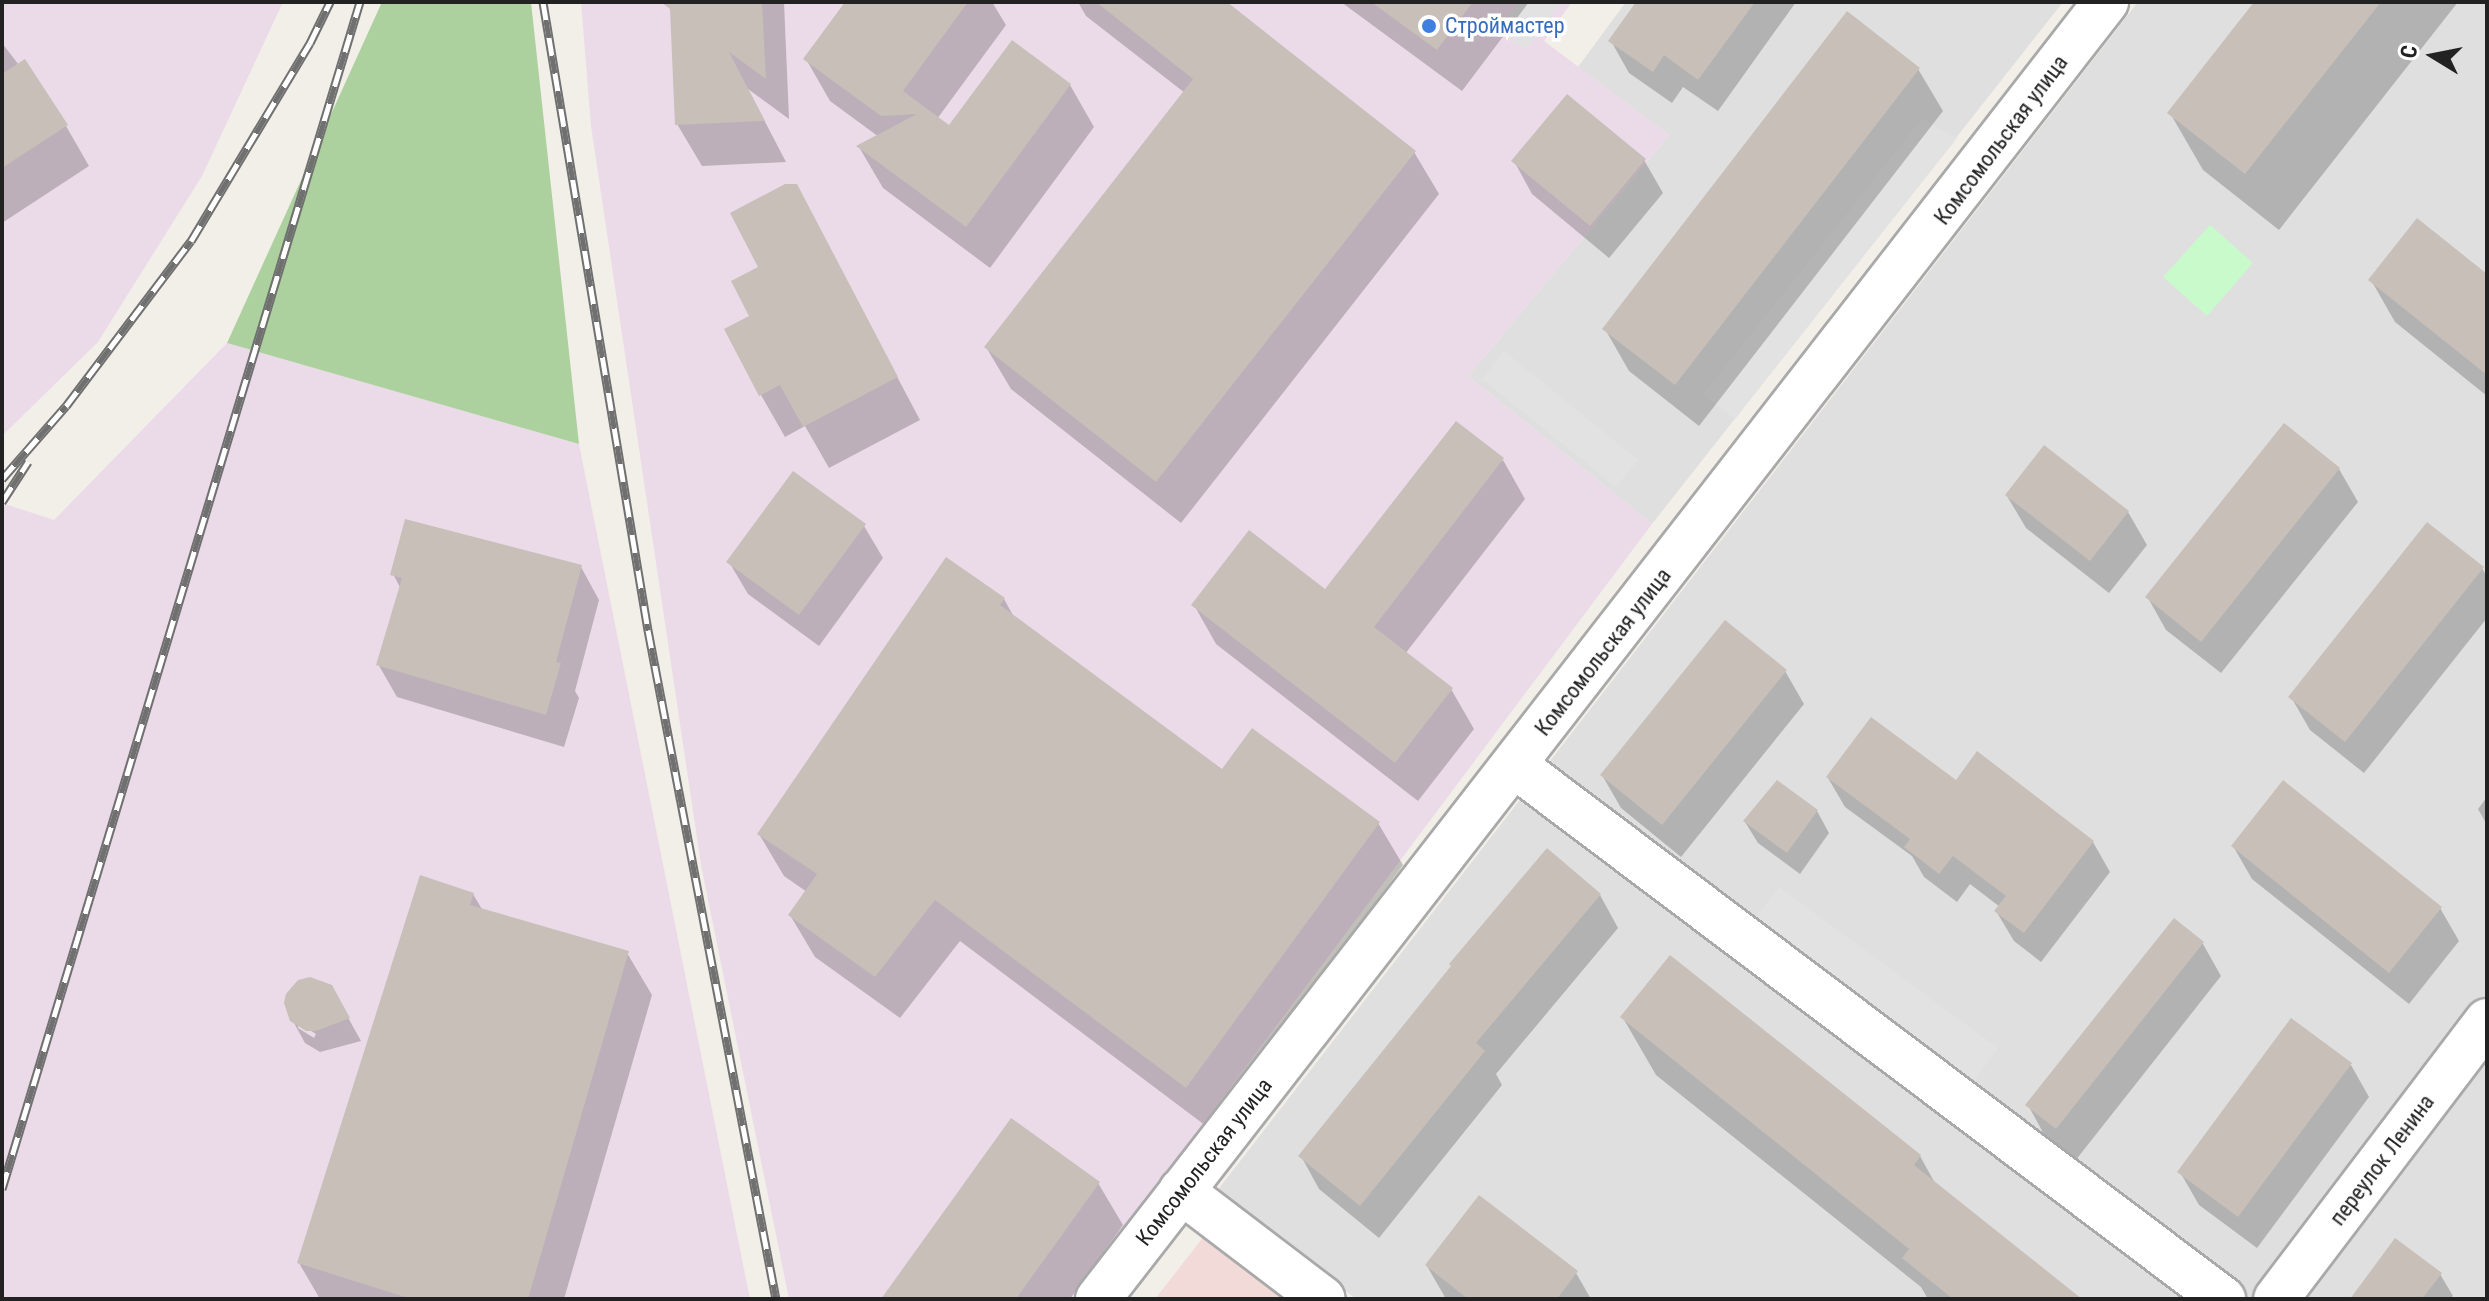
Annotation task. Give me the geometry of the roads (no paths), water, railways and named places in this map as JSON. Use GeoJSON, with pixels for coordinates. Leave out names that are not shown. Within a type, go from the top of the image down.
{"type":"FeatureCollection","features":[{"type":"Feature","properties":{"kind":"street","name":"Комсомольская улица"},"geometry":{"type":"LineString","coordinates":[[1098,1299],[2106,2]]}},
{"type":"Feature","properties":{"kind":"street"},"geometry":{"type":"LineString","coordinates":[[1514,765],[2223,1299]]}},
{"type":"Feature","properties":{"kind":"street","name":"переулок Ленина"},"geometry":{"type":"LineString","coordinates":[[2276,1299],[2487,1021]]}},
{"type":"Feature","properties":{"kind":"street"},"geometry":{"type":"LineString","coordinates":[[1181,1191],[1323,1299]]}},
{"type":"Feature","properties":{"kind":"railway"},"geometry":{"type":"LineString","coordinates":[[2,479],[66,406],[191,241],[310,43],[330,2]]}},
{"type":"Feature","properties":{"kind":"railway"},"geometry":{"type":"LineString","coordinates":[[2,1189],[360,2]]}},
{"type":"Feature","properties":{"kind":"railway"},"geometry":{"type":"LineString","coordinates":[[543,2],[648,630],[776,1299]]}},
{"type":"Feature","properties":{"kind":"railway"},"geometry":{"type":"LineString","coordinates":[[2,502],[28,462]]}},
{"type":"Feature","properties":{"kind":"place","name":"Строймастер"},"geometry":{"type":"Point","coordinates":[1429,26]}}]}
